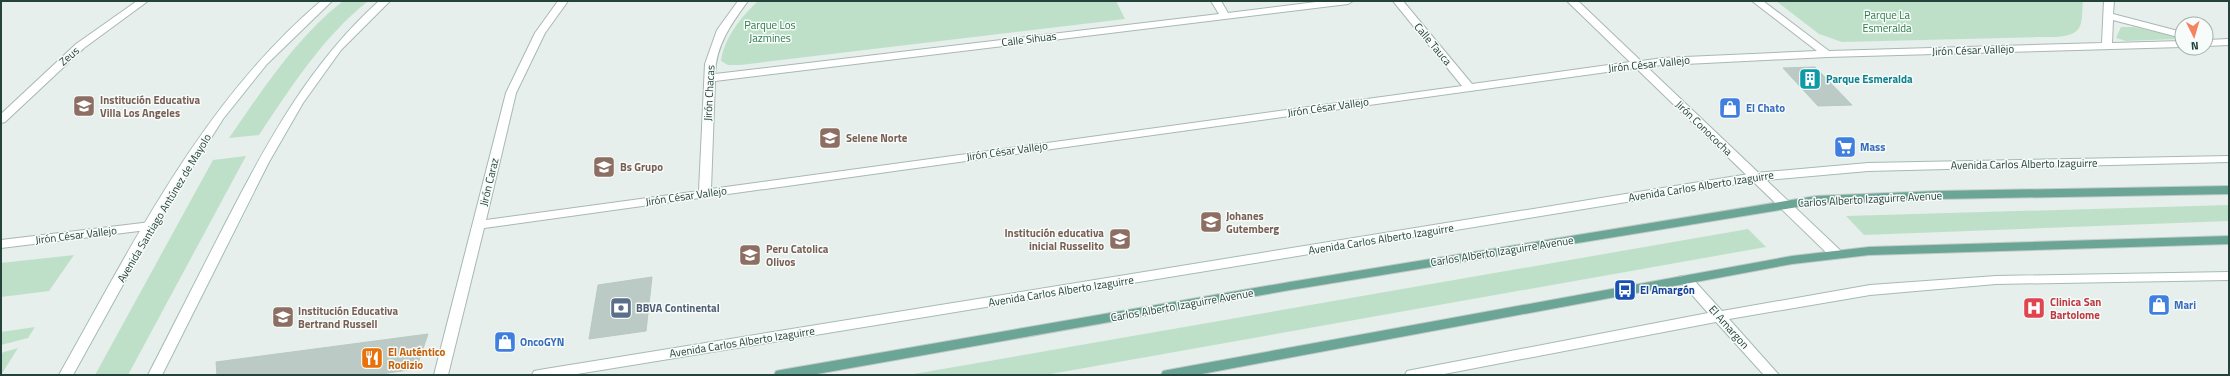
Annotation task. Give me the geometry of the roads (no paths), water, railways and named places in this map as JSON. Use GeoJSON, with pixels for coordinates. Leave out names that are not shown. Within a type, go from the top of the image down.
{"type":"FeatureCollection","features":[{"type":"Feature","properties":{"kind":"main road","name":"Carlos Alberto Izaguirre Avenue"},"geometry":{"type":"LineString","coordinates":[[780,375],[1290,286],[1816,200],[1938,195],[2229,190]]}},
{"type":"Feature","properties":{"kind":"main road"},"geometry":{"type":"LineString","coordinates":[[1168,375],[1792,260],[1869,251],[2229,240]]}},
{"type":"Feature","properties":{"kind":"street","name":"Zeus"},"geometry":{"type":"LineString","coordinates":[[1,120],[80,46],[143,1]]}},
{"type":"Feature","properties":{"kind":"street","name":"Avenida Santiago Antúnez de Mayolo"},"geometry":{"type":"LineString","coordinates":[[66,375],[178,179],[218,118],[244,84],[298,26],[327,1]]}},
{"type":"Feature","properties":{"kind":"street"},"geometry":{"type":"LineString","coordinates":[[155,375],[269,150],[284,125],[304,94],[342,43],[385,1]]}},
{"type":"Feature","properties":{"kind":"street","name":"Jirón Caraz"},"geometry":{"type":"LineString","coordinates":[[441,375],[511,93],[530,52],[552,13],[564,1]]}},
{"type":"Feature","properties":{"kind":"street","name":"Jirón Chacas"},"geometry":{"type":"LineString","coordinates":[[705,193],[710,64],[716,45],[725,25],[743,1]]}},
{"type":"Feature","properties":{"kind":"street"},"geometry":{"type":"LineString","coordinates":[[1216,1],[1225,16]]}},
{"type":"Feature","properties":{"kind":"street","name":"Calle Sihuas"},"geometry":{"type":"LineString","coordinates":[[710,78],[1348,1]]}},
{"type":"Feature","properties":{"kind":"street","name":"Calle Tauca"},"geometry":{"type":"LineString","coordinates":[[1398,1],[1469,87]]}},
{"type":"Feature","properties":{"kind":"street","name":"Jirón Conococha"},"geometry":{"type":"LineString","coordinates":[[1572,1],[1837,255]]}},
{"type":"Feature","properties":{"kind":"street"},"geometry":{"type":"LineString","coordinates":[[1757,1],[1826,54]]}},
{"type":"Feature","properties":{"kind":"street"},"geometry":{"type":"LineString","coordinates":[[2107,46],[2109,1]]}},
{"type":"Feature","properties":{"kind":"street"},"geometry":{"type":"LineString","coordinates":[[2108,16],[2174,33]]}},
{"type":"Feature","properties":{"kind":"street"},"geometry":{"type":"LineString","coordinates":[[2214,42],[2229,42]]}},
{"type":"Feature","properties":{"kind":"street","name":"Jirón César Vallejo"},"geometry":{"type":"LineString","coordinates":[[479,225],[1638,64],[1696,59],[1826,54],[2174,44]]}},
{"type":"Feature","properties":{"kind":"street","name":"Avenida Carlos Alberto Izaguirre"},"geometry":{"type":"LineString","coordinates":[[539,375],[1755,177],[1868,167],[2229,159]]}},
{"type":"Feature","properties":{"kind":"street","name":"Jirón César Vallejo"},"geometry":{"type":"LineString","coordinates":[[1,244],[151,226]]}},
{"type":"Feature","properties":{"kind":"street"},"geometry":{"type":"LineString","coordinates":[[1412,375],[1720,316],[1905,286],[1996,280],[2229,276]]}},
{"type":"Feature","properties":{"kind":"street","name":"El Amargon"},"geometry":{"type":"LineString","coordinates":[[1685,279],[1772,375]]}},
{"type":"Feature","properties":{"kind":"place","name":"Parque Esmeralda"},"geometry":{"type":"Point","coordinates":[1810,79]}},
{"type":"Feature","properties":{"kind":"place","name":"Institución Educativa Villa Los Angeles"},"geometry":{"type":"Point","coordinates":[84,106]}},
{"type":"Feature","properties":{"kind":"place","name":"El Chato"},"geometry":{"type":"Point","coordinates":[1730,108]}},
{"type":"Feature","properties":{"kind":"place","name":"Selene Norte"},"geometry":{"type":"Point","coordinates":[830,138]}},
{"type":"Feature","properties":{"kind":"place","name":"Mass"},"geometry":{"type":"Point","coordinates":[1845,147]}},
{"type":"Feature","properties":{"kind":"place","name":"Bs Grupo"},"geometry":{"type":"Point","coordinates":[604,167]}},
{"type":"Feature","properties":{"kind":"place","name":"Johanes Gutemberg"},"geometry":{"type":"Point","coordinates":[1211,222]}},
{"type":"Feature","properties":{"kind":"place","name":"Institución educativa inicial Russelito"},"geometry":{"type":"Point","coordinates":[1120,239]}},
{"type":"Feature","properties":{"kind":"place","name":"Peru Catolica Olivos"},"geometry":{"type":"Point","coordinates":[750,255]}},
{"type":"Feature","properties":{"kind":"place","name":"El Amargón"},"geometry":{"type":"Point","coordinates":[1625,290]}},
{"type":"Feature","properties":{"kind":"place","name":"Mari"},"geometry":{"type":"Point","coordinates":[2159,305]}},
{"type":"Feature","properties":{"kind":"place","name":"BBVA Continental"},"geometry":{"type":"Point","coordinates":[621,308]}},
{"type":"Feature","properties":{"kind":"place","name":"Clinica San Bartolome"},"geometry":{"type":"Point","coordinates":[2034,308]}},
{"type":"Feature","properties":{"kind":"place","name":"Institución Educativa Bertrand Russell"},"geometry":{"type":"Point","coordinates":[283,317]}},
{"type":"Feature","properties":{"kind":"place","name":"OncoGYN"},"geometry":{"type":"Point","coordinates":[505,342]}},
{"type":"Feature","properties":{"kind":"place","name":"El Auténtico Rodizio"},"geometry":{"type":"Point","coordinates":[372,358]}},
{"type":"Feature","properties":{"kind":"park label","name":"Parque La Esmeralda"},"geometry":{"type":"Point","coordinates":[1887,21]}},
{"type":"Feature","properties":{"kind":"park label","name":"Parque Los Jazmines"},"geometry":{"type":"Point","coordinates":[770,31]}}]}
